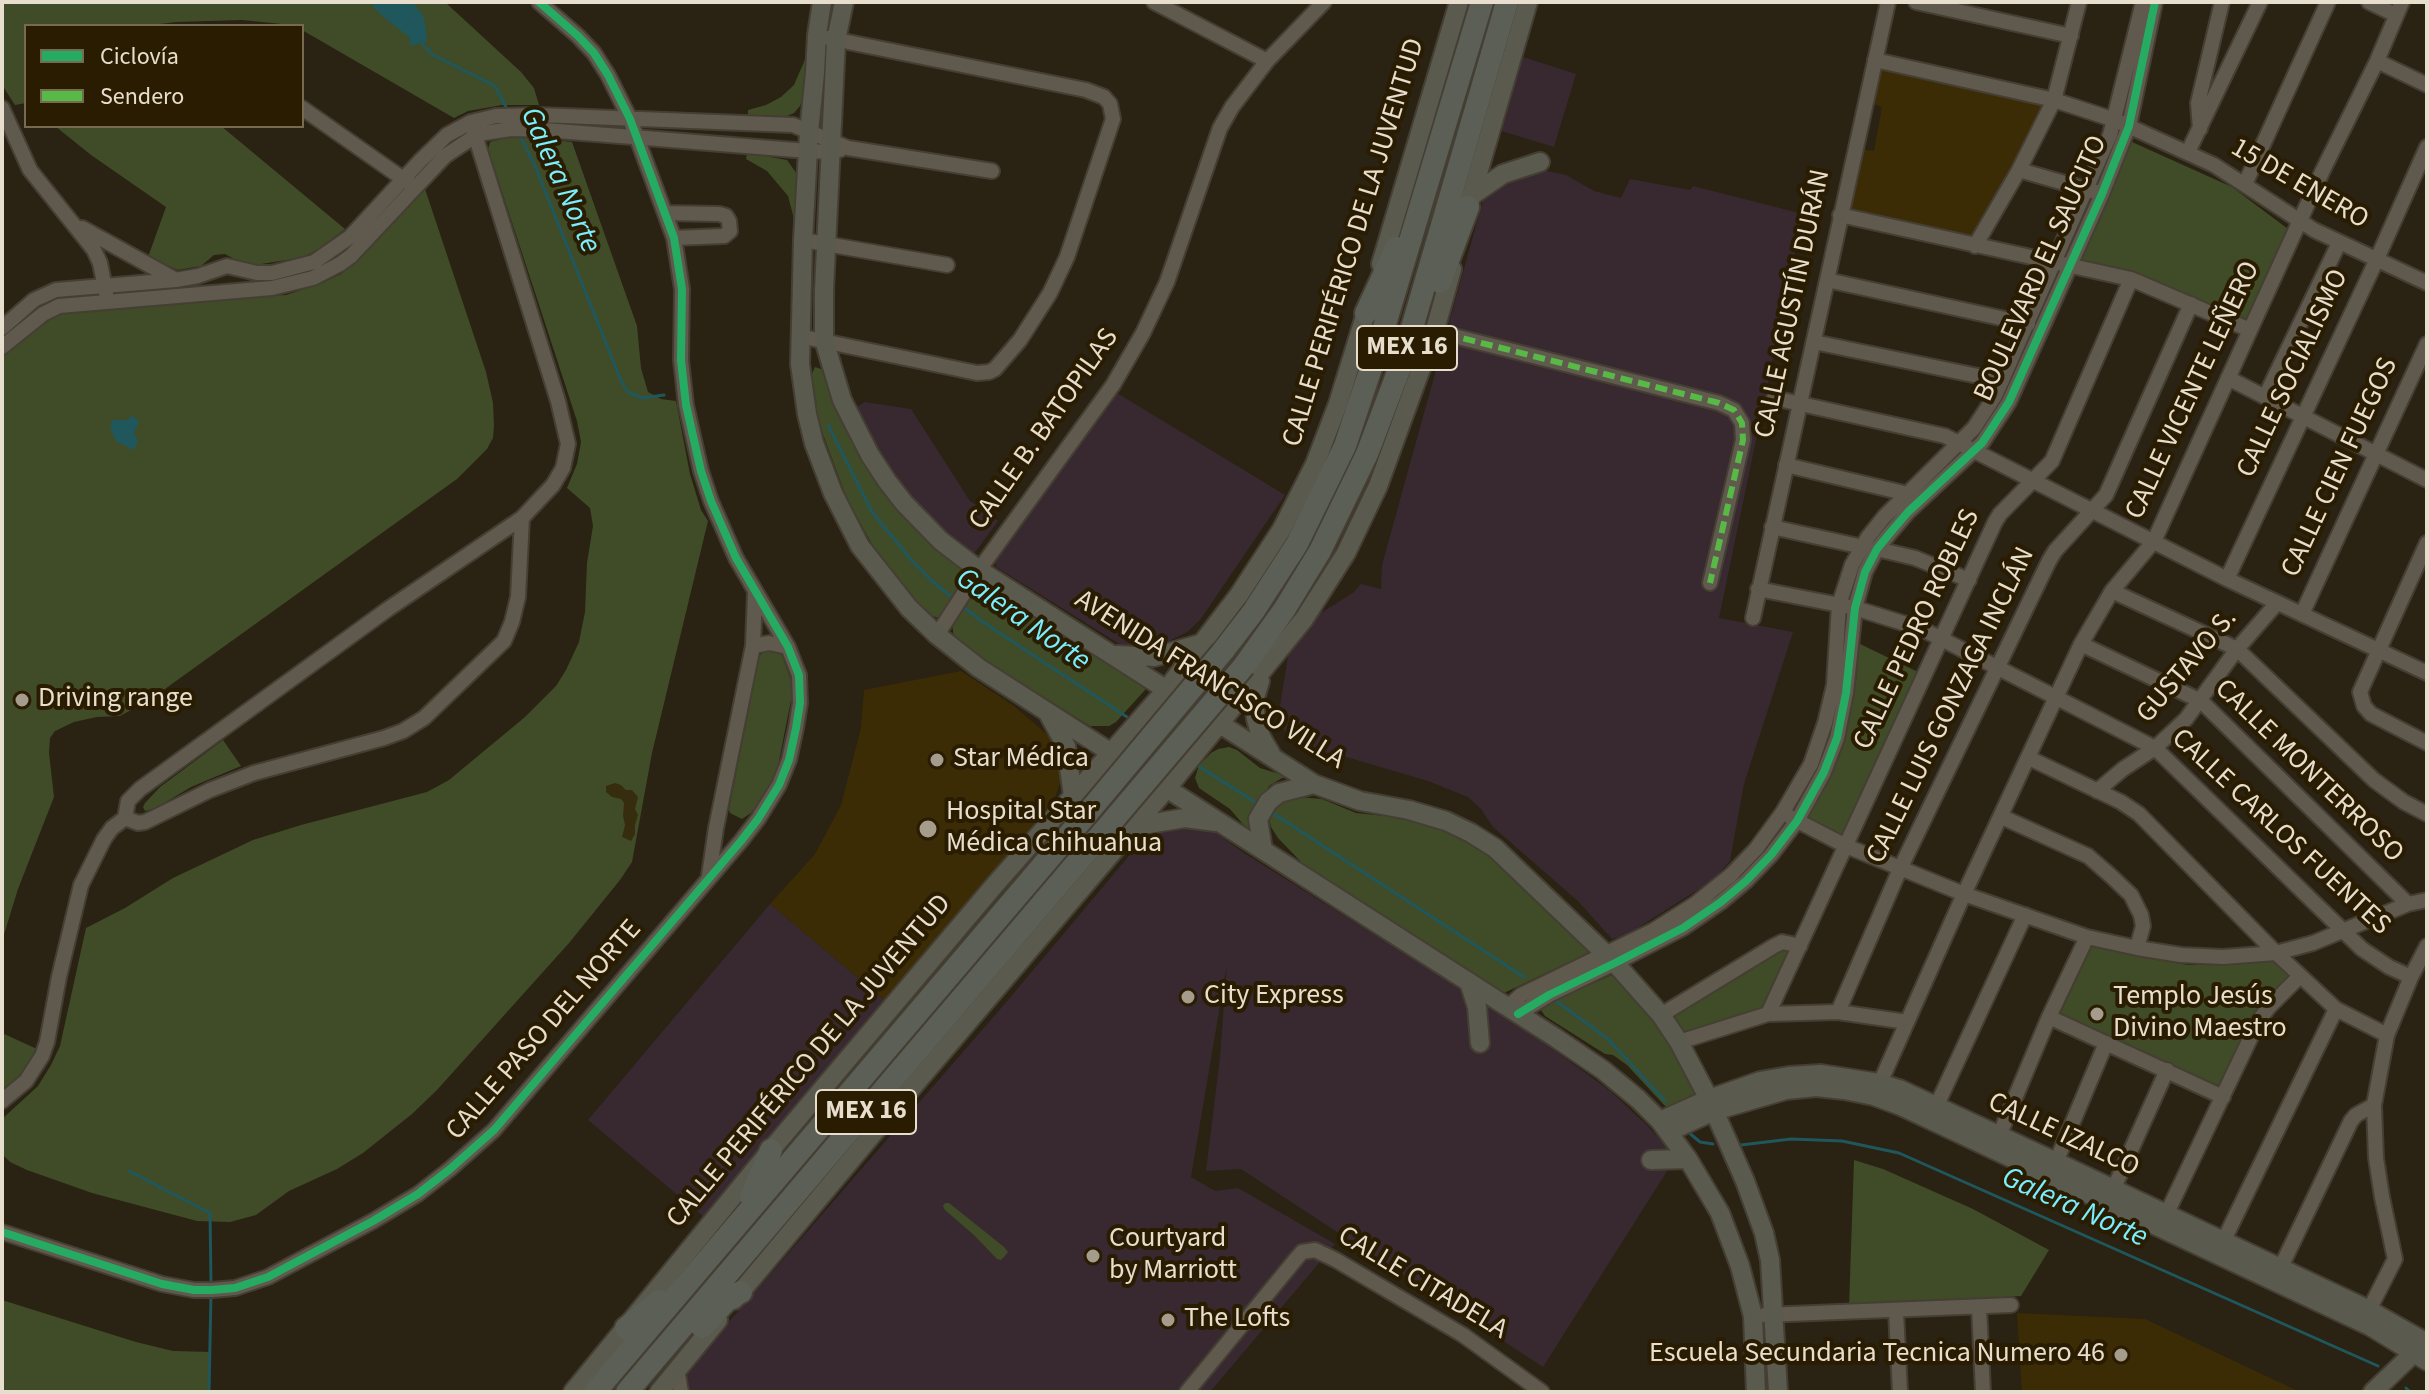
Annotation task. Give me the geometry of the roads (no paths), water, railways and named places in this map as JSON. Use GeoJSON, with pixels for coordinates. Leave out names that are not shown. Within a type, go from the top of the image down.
{"type":"FeatureCollection","features":[{"type":"Feature","properties":{"kind":"highway","name":"MEX 16"},"geometry":{"type":"LineString","coordinates":[[595,1392],[1085,816],[1213,647],[1253,612],[1297,544],[1340,457],[1368,380],[1482,2]]}},
{"type":"Feature","properties":{"kind":"highway","name":"MEX 16"},"geometry":{"type":"LineString","coordinates":[[627,1392],[1104,831],[1253,674],[1284,610],[1326,540],[1357,478],[1403,359],[1507,2]]}},
{"type":"Feature","properties":{"kind":"highway"},"geometry":{"type":"LineString","coordinates":[[1366,313],[1431,174]]}},
{"type":"Feature","properties":{"kind":"highway"},"geometry":{"type":"LineString","coordinates":[[1403,359],[1428,313],[1470,202]]}},
{"type":"Feature","properties":{"kind":"highway"},"geometry":{"type":"LineString","coordinates":[[745,1215],[771,1150]]}},
{"type":"Feature","properties":{"kind":"highway"},"geometry":{"type":"LineString","coordinates":[[635,1392],[782,1221],[795,1196]]}},
{"type":"Feature","properties":{"kind":"highway"},"geometry":{"type":"LineString","coordinates":[[626,1328],[704,1265]]}},
{"type":"Feature","properties":{"kind":"highway"},"geometry":{"type":"LineString","coordinates":[[646,1392],[727,1300],[741,1292]]}},
{"type":"Feature","properties":{"kind":"main road"},"geometry":{"type":"LineString","coordinates":[[822,2],[809,132],[800,364],[814,443],[833,493],[860,546],[909,608],[979,668],[1513,1010],[1603,1070],[1638,1099],[1664,1126],[1688,1159],[1720,1213],[1740,1266],[1753,1316],[1756,1392]]}},
{"type":"Feature","properties":{"kind":"main road","name":"AVENIDA FRANCISCO VILLA"},"geometry":{"type":"LineString","coordinates":[[844,2],[836,40],[837,147],[827,243],[824,340],[842,400],[859,436],[887,481],[933,532],[979,570],[1314,784],[1360,801],[1425,814],[1471,833],[1495,848],[1610,958],[1661,1015],[1679,1042],[1712,1105],[1764,1233],[1770,1260],[1778,1392]]}},
{"type":"Feature","properties":{"kind":"main road","name":"CALLE PERIFÉRICO DE LA JUVENTUD"},"geometry":{"type":"LineString","coordinates":[[573,1392],[771,1150],[1033,842],[1167,689],[1213,647],[1282,529],[1326,438],[1459,2]]}},
{"type":"Feature","properties":{"kind":"main road"},"geometry":{"type":"LineString","coordinates":[[659,1392],[1221,724],[1253,674],[1304,619],[1330,579],[1378,486],[1435,330],[1528,2]]}},
{"type":"Feature","properties":{"kind":"main road"},"geometry":{"type":"LineString","coordinates":[[1470,202],[1503,174],[1540,162]]}},
{"type":"Feature","properties":{"kind":"main road"},"geometry":{"type":"LineString","coordinates":[[1110,654],[1154,657],[1213,647],[1217,666],[1239,682],[1253,674]]}},
{"type":"Feature","properties":{"kind":"main road"},"geometry":{"type":"LineString","coordinates":[[1253,674],[1258,730],[1273,757]]}},
{"type":"Feature","properties":{"kind":"main road"},"geometry":{"type":"LineString","coordinates":[[1047,712],[1066,746],[1073,796]]}},
{"type":"Feature","properties":{"kind":"main road"},"geometry":{"type":"LineString","coordinates":[[1263,850],[1258,826],[1264,808],[1279,793],[1314,784]]}},
{"type":"Feature","properties":{"kind":"main road"},"geometry":{"type":"LineString","coordinates":[[1033,842],[1042,837],[1077,797],[1088,789],[1108,790],[1123,800],[1128,808],[1124,825],[1082,874],[1079,892]]}},
{"type":"Feature","properties":{"kind":"main road"},"geometry":{"type":"LineString","coordinates":[[1136,826],[1185,818],[1221,823]]}},
{"type":"Feature","properties":{"kind":"main road"},"geometry":{"type":"LineString","coordinates":[[1469,982],[1479,1018],[1480,1043]]}},
{"type":"Feature","properties":{"kind":"main road","name":"CALLE IZALCO"},"geometry":{"type":"LineString","coordinates":[[1664,1126],[1760,1081],[1821,1074],[1853,1077],[1901,1106],[2370,1326],[2424,1347]]}},
{"type":"Feature","properties":{"kind":"main road","name":"CALLE IZALCO"},"geometry":{"type":"LineString","coordinates":[[1712,1105],[1816,1087],[1899,1089],[2369,1310],[2424,1347]]}},
{"type":"Feature","properties":{"kind":"main road"},"geometry":{"type":"LineString","coordinates":[[1725,1135],[1744,1101]]}},
{"type":"Feature","properties":{"kind":"main road"},"geometry":{"type":"LineString","coordinates":[[1651,1160],[1688,1159]]}},
{"type":"Feature","properties":{"kind":"main road"},"geometry":{"type":"LineString","coordinates":[[2373,1392],[2424,1347]]}},
{"type":"Feature","properties":{"kind":"street"},"geometry":{"type":"LineString","coordinates":[[539,2],[594,53],[637,136],[674,238],[682,289],[681,360],[686,405],[701,471],[722,528],[755,593],[753,646],[709,877]]}},
{"type":"Feature","properties":{"kind":"street"},"geometry":{"type":"LineString","coordinates":[[1154,2],[1267,61]]}},
{"type":"Feature","properties":{"kind":"street","name":"CALLE B. BATOPILAS"},"geometry":{"type":"LineString","coordinates":[[937,635],[979,570],[1113,385],[1143,333],[1167,282],[1220,128],[1232,107],[1267,61],[1324,2]]}},
{"type":"Feature","properties":{"kind":"street","name":"CALLE AGUSTÍN DURÁN"},"geometry":{"type":"LineString","coordinates":[[1753,618],[1888,2]]}},
{"type":"Feature","properties":{"kind":"street"},"geometry":{"type":"LineString","coordinates":[[1916,2],[2071,36]]}},
{"type":"Feature","properties":{"kind":"street"},"geometry":{"type":"LineString","coordinates":[[1975,246],[2019,170],[2054,100],[2079,2]]}},
{"type":"Feature","properties":{"kind":"street","name":"BOULEVARD EL SAUCITO"},"geometry":{"type":"LineString","coordinates":[[1610,958],[1683,928],[1721,902],[1771,855],[1797,821],[1824,772],[1837,738],[1846,693],[1847,578],[1870,548],[1974,451],[2000,419],[2009,402],[2115,120],[2143,2]]}},
{"type":"Feature","properties":{"kind":"street","name":"BOULEVARD EL SAUCITO"},"geometry":{"type":"LineString","coordinates":[[1870,548],[1884,517],[1960,443],[1988,408],[2028,324],[2102,194],[2129,126],[2155,2]]}},
{"type":"Feature","properties":{"kind":"street"},"geometry":{"type":"LineString","coordinates":[[2200,129],[2198,103],[2222,2]]}},
{"type":"Feature","properties":{"kind":"street"},"geometry":{"type":"LineString","coordinates":[[2188,152],[2260,2]]}},
{"type":"Feature","properties":{"kind":"street"},"geometry":{"type":"LineString","coordinates":[[2245,184],[2328,2]]}},
{"type":"Feature","properties":{"kind":"street"},"geometry":{"type":"LineString","coordinates":[[2369,2],[2399,9]]}},
{"type":"Feature","properties":{"kind":"street","name":"CALLE VICENTE LEÑERO"},"geometry":{"type":"LineString","coordinates":[[1877,1090],[1964,894],[2081,644],[2112,591],[2154,541],[2399,9]]}},
{"type":"Feature","properties":{"kind":"street"},"geometry":{"type":"LineString","coordinates":[[799,336],[977,373],[995,369],[1012,352],[1028,328],[1050,293],[1067,257],[1113,119],[1110,104],[1104,97],[1086,90],[817,35]]}},
{"type":"Feature","properties":{"kind":"street","name":"15 DE ENERO"},"geometry":{"type":"LineString","coordinates":[[1875,60],[2054,100],[2115,120],[2188,152],[2245,184],[2301,223],[2427,283]]}},
{"type":"Feature","properties":{"kind":"street"},"geometry":{"type":"LineString","coordinates":[[2377,61],[2427,85]]}},
{"type":"Feature","properties":{"kind":"street"},"geometry":{"type":"LineString","coordinates":[[304,109],[409,184]]}},
{"type":"Feature","properties":{"kind":"street"},"geometry":{"type":"LineString","coordinates":[[3,112],[30,170],[94,250],[105,285],[106,302]]}},
{"type":"Feature","properties":{"kind":"street"},"geometry":{"type":"LineString","coordinates":[[2,328],[34,300],[63,288],[176,280],[227,266],[263,274],[314,262],[345,242],[473,129],[496,116],[793,125],[837,147]]}},
{"type":"Feature","properties":{"kind":"street"},"geometry":{"type":"LineString","coordinates":[[473,129],[637,136],[808,151],[837,147],[992,171]]}},
{"type":"Feature","properties":{"kind":"street"},"geometry":{"type":"LineString","coordinates":[[2,1101],[26,1081],[42,1056],[81,885],[104,839],[125,818],[128,801],[140,789],[388,609],[522,518],[553,485],[563,468],[568,444],[558,401],[473,129]]}},
{"type":"Feature","properties":{"kind":"street","name":"CALLE SOCIALISMO"},"geometry":{"type":"LineString","coordinates":[[2227,579],[2427,147]]}},
{"type":"Feature","properties":{"kind":"street"},"geometry":{"type":"LineString","coordinates":[[2019,170],[2102,194]]}},
{"type":"Feature","properties":{"kind":"street"},"geometry":{"type":"LineString","coordinates":[[2,347],[52,309],[68,304],[272,288],[313,278],[351,256],[409,184]]}},
{"type":"Feature","properties":{"kind":"street"},"geometry":{"type":"LineString","coordinates":[[665,213],[719,214],[729,221],[730,231],[724,236],[674,238]]}},
{"type":"Feature","properties":{"kind":"street"},"geometry":{"type":"LineString","coordinates":[[1840,215],[2131,279],[2250,330]]}},
{"type":"Feature","properties":{"kind":"street"},"geometry":{"type":"LineString","coordinates":[[74,223],[176,280]]}},
{"type":"Feature","properties":{"kind":"street"},"geometry":{"type":"LineString","coordinates":[[803,240],[947,265]]}},
{"type":"Feature","properties":{"kind":"street"},"geometry":{"type":"LineString","coordinates":[[2265,397],[2339,243]]}},
{"type":"Feature","properties":{"kind":"street","name":"CALLE PEDRO ROBLES"},"geometry":{"type":"LineString","coordinates":[[1768,1014],[2000,514],[2057,453],[2131,279]]}},
{"type":"Feature","properties":{"kind":"street"},"geometry":{"type":"LineString","coordinates":[[1827,280],[2028,324]]}},
{"type":"Feature","properties":{"kind":"street","name":"CALLE LUIS GONZAGA INCLÁN"},"geometry":{"type":"LineString","coordinates":[[1838,1012],[1900,869],[1997,667],[2055,551],[2106,495],[2191,304]]}},
{"type":"Feature","properties":{"kind":"street"},"geometry":{"type":"LineString","coordinates":[[1453,336],[1719,403],[1734,410],[1742,423],[1743,440],[1710,583]]}},
{"type":"Feature","properties":{"kind":"street"},"geometry":{"type":"LineString","coordinates":[[1814,342],[2002,381]]}},
{"type":"Feature","properties":{"kind":"street","name":"CALLE CIEN FUEGOS"},"geometry":{"type":"LineString","coordinates":[[2302,614],[2427,344]]}},
{"type":"Feature","properties":{"kind":"street"},"geometry":{"type":"LineString","coordinates":[[2228,378],[2427,480]]}},
{"type":"Feature","properties":{"kind":"street"},"geometry":{"type":"LineString","coordinates":[[1774,398],[1945,436],[2227,579],[2427,673]]}},
{"type":"Feature","properties":{"kind":"street"},"geometry":{"type":"LineString","coordinates":[[1786,465],[1908,494]]}},
{"type":"Feature","properties":{"kind":"street"},"geometry":{"type":"LineString","coordinates":[[125,818],[131,822],[145,822],[210,790],[254,773],[384,738],[424,718],[504,641],[518,597],[522,518]]}},
{"type":"Feature","properties":{"kind":"street"},"geometry":{"type":"LineString","coordinates":[[1772,527],[1915,558],[1969,580]]}},
{"type":"Feature","properties":{"kind":"street"},"geometry":{"type":"LineString","coordinates":[[2427,543],[2381,650],[2361,687],[2364,706],[2375,717],[2427,743]]}},
{"type":"Feature","properties":{"kind":"street","name":"CALLE CARLOS FUENTES"},"geometry":{"type":"LineString","coordinates":[[1758,589],[1883,615],[1942,639],[2155,748],[2362,949],[2411,977]]}},
{"type":"Feature","properties":{"kind":"street"},"geometry":{"type":"LineString","coordinates":[[2112,591],[2237,649],[2374,780],[2427,814]]}},
{"type":"Feature","properties":{"kind":"street","name":"CALLE PASO DEL NORTE"},"geometry":{"type":"LineString","coordinates":[[2,1232],[178,1288],[235,1288],[287,1269],[418,1194],[482,1142],[741,841],[771,800],[789,760],[800,686],[796,663],[755,593]]}},
{"type":"Feature","properties":{"kind":"street","name":"GUSTAVO S."},"geometry":{"type":"LineString","coordinates":[[2097,791],[2155,748],[2186,719],[2237,649],[2277,603]]}},
{"type":"Feature","properties":{"kind":"street","name":"BOULEVARD EL SAUCITO"},"geometry":{"type":"LineString","coordinates":[[1513,1010],[1549,995],[1695,904],[1731,875],[1756,849],[1783,812],[1811,764],[1834,685],[1847,607]]}},
{"type":"Feature","properties":{"kind":"street"},"geometry":{"type":"LineString","coordinates":[[753,646],[769,643],[788,647]]}},
{"type":"Feature","properties":{"kind":"street","name":"CALLE MONTERROSO"},"geometry":{"type":"LineString","coordinates":[[2081,644],[2201,701],[2408,904]]}},
{"type":"Feature","properties":{"kind":"street"},"geometry":{"type":"LineString","coordinates":[[2029,758],[2121,802],[2139,814],[2276,953],[2336,1009],[2387,1035]]}},
{"type":"Feature","properties":{"kind":"street"},"geometry":{"type":"LineString","coordinates":[[1783,812],[1846,846],[1964,894],[2087,937],[2181,955],[2223,957],[2276,953],[2345,931],[2408,904],[2427,900]]}},
{"type":"Feature","properties":{"kind":"street"},"geometry":{"type":"LineString","coordinates":[[2002,817],[2088,856],[2131,895],[2143,926],[2137,948]]}},
{"type":"Feature","properties":{"kind":"street"},"geometry":{"type":"LineString","coordinates":[[716,828],[741,841]]}},
{"type":"Feature","properties":{"kind":"street"},"geometry":{"type":"LineString","coordinates":[[1936,1107],[2025,915]]}},
{"type":"Feature","properties":{"kind":"street"},"geometry":{"type":"LineString","coordinates":[[1999,1136],[2087,937]]}},
{"type":"Feature","properties":{"kind":"street"},"geometry":{"type":"LineString","coordinates":[[1661,1015],[1782,942],[1800,946]]}},
{"type":"Feature","properties":{"kind":"street"},"geometry":{"type":"LineString","coordinates":[[2369,1310],[2395,1259],[2376,1158],[2374,1105],[2387,1035],[2427,946]]}},
{"type":"Feature","properties":{"kind":"street"},"geometry":{"type":"LineString","coordinates":[[2166,1215],[2259,1020],[2300,976]]}},
{"type":"Feature","properties":{"kind":"street"},"geometry":{"type":"LineString","coordinates":[[2223,1242],[2336,1009]]}},
{"type":"Feature","properties":{"kind":"street"},"geometry":{"type":"LineString","coordinates":[[1679,1042],[1768,1014],[1838,1012],[1907,1022]]}},
{"type":"Feature","properties":{"kind":"street"},"geometry":{"type":"LineString","coordinates":[[2049,1017],[2223,1097]]}},
{"type":"Feature","properties":{"kind":"street"},"geometry":{"type":"LineString","coordinates":[[2056,1162],[2106,1043]]}},
{"type":"Feature","properties":{"kind":"street"},"geometry":{"type":"LineString","coordinates":[[2113,1190],[2167,1070]]}},
{"type":"Feature","properties":{"kind":"street"},"geometry":{"type":"LineString","coordinates":[[2280,1269],[2351,1121],[2374,1105]]}},
{"type":"Feature","properties":{"kind":"street","name":"CALLE CITADELA"},"geometry":{"type":"LineString","coordinates":[[1187,1392],[1302,1252],[1315,1250],[1463,1335],[1542,1392]]}},
{"type":"Feature","properties":{"kind":"street"},"geometry":{"type":"LineString","coordinates":[[1753,1316],[2011,1305]]}},
{"type":"Feature","properties":{"kind":"street"},"geometry":{"type":"LineString","coordinates":[[1979,1307],[1983,1392]]}},
{"type":"Feature","properties":{"kind":"street"},"geometry":{"type":"LineString","coordinates":[[1896,1311],[1900,1392]]}},
{"type":"Feature","properties":{"kind":"street"},"geometry":{"type":"LineString","coordinates":[[677,1369],[681,1392]]}},
{"type":"Feature","properties":{"kind":"water"},"geometry":{"type":"Polygon","coordinates":[[[370,2],[412,2],[422,14],[427,41],[410,46],[410,38],[370,2]]]}},
{"type":"Feature","properties":{"kind":"water"},"geometry":{"type":"Polygon","coordinates":[[[133,416],[139,422],[134,433],[138,441],[134,450],[116,441],[110,427],[113,420],[126,420],[133,416]]]}},
{"type":"Feature","properties":{"kind":"waterway","name":"Galera Norte"},"geometry":{"type":"LineString","coordinates":[[421,42],[433,55],[495,86],[507,109]]}},
{"type":"Feature","properties":{"kind":"waterway","name":"Galera Norte"},"geometry":{"type":"LineString","coordinates":[[519,134],[535,166],[622,383],[629,393],[643,398],[664,395]]}},
{"type":"Feature","properties":{"kind":"waterway","name":"Galera Norte"},"geometry":{"type":"LineString","coordinates":[[828,425],[872,512],[913,562],[953,598]]}},
{"type":"Feature","properties":{"kind":"waterway","name":"Galera Norte"},"geometry":{"type":"LineString","coordinates":[[962,606],[1127,717]]}},
{"type":"Feature","properties":{"kind":"waterway","name":"Galera Norte"},"geometry":{"type":"LineString","coordinates":[[1197,765],[1258,804]]}},
{"type":"Feature","properties":{"kind":"waterway","name":"Galera Norte"},"geometry":{"type":"LineString","coordinates":[[1271,812],[1524,977]]}},
{"type":"Feature","properties":{"kind":"waterway","name":"Galera Norte"},"geometry":{"type":"LineString","coordinates":[[1555,1000],[1608,1039],[1665,1101]]}},
{"type":"Feature","properties":{"kind":"waterway","name":"Galera Norte"},"geometry":{"type":"LineString","coordinates":[[1687,1131],[1700,1142],[1713,1144]]}},
{"type":"Feature","properties":{"kind":"waterway","name":"Galera Norte"},"geometry":{"type":"LineString","coordinates":[[1741,1145],[1791,1139],[1842,1141],[1899,1153],[2378,1366]]}},
{"type":"Feature","properties":{"kind":"waterway"},"geometry":{"type":"LineString","coordinates":[[129,1171],[210,1213],[211,1285]]}},
{"type":"Feature","properties":{"kind":"waterway"},"geometry":{"type":"LineString","coordinates":[[209,1392],[211,1293]]}},
{"type":"Feature","properties":{"kind":"waterway","name":"Galera Norte"},"geometry":{"type":"LineString","coordinates":[[2406,1388],[2410,1392]]}},
{"type":"Feature","properties":{"kind":"place","name":"Driving range"},"geometry":{"type":"Point","coordinates":[22,700]}},
{"type":"Feature","properties":{"kind":"place","name":"Star Médica"},"geometry":{"type":"Point","coordinates":[937,760]}},
{"type":"Feature","properties":{"kind":"place","name":"Hospital Star Médica Chihuahua"},"geometry":{"type":"Point","coordinates":[928,829]}},
{"type":"Feature","properties":{"kind":"place","name":"City Express"},"geometry":{"type":"Point","coordinates":[1188,997]}},
{"type":"Feature","properties":{"kind":"place","name":"Templo Jesús Divino Maestro"},"geometry":{"type":"Point","coordinates":[2097,1014]}},
{"type":"Feature","properties":{"kind":"place","name":"Courtyard by Marriott"},"geometry":{"type":"Point","coordinates":[1093,1256]}},
{"type":"Feature","properties":{"kind":"place","name":"The Lofts"},"geometry":{"type":"Point","coordinates":[1168,1320]}},
{"type":"Feature","properties":{"kind":"place","name":"Escuela Secundaria Tecnica Numero 46"},"geometry":{"type":"Point","coordinates":[2121,1355]}}]}
